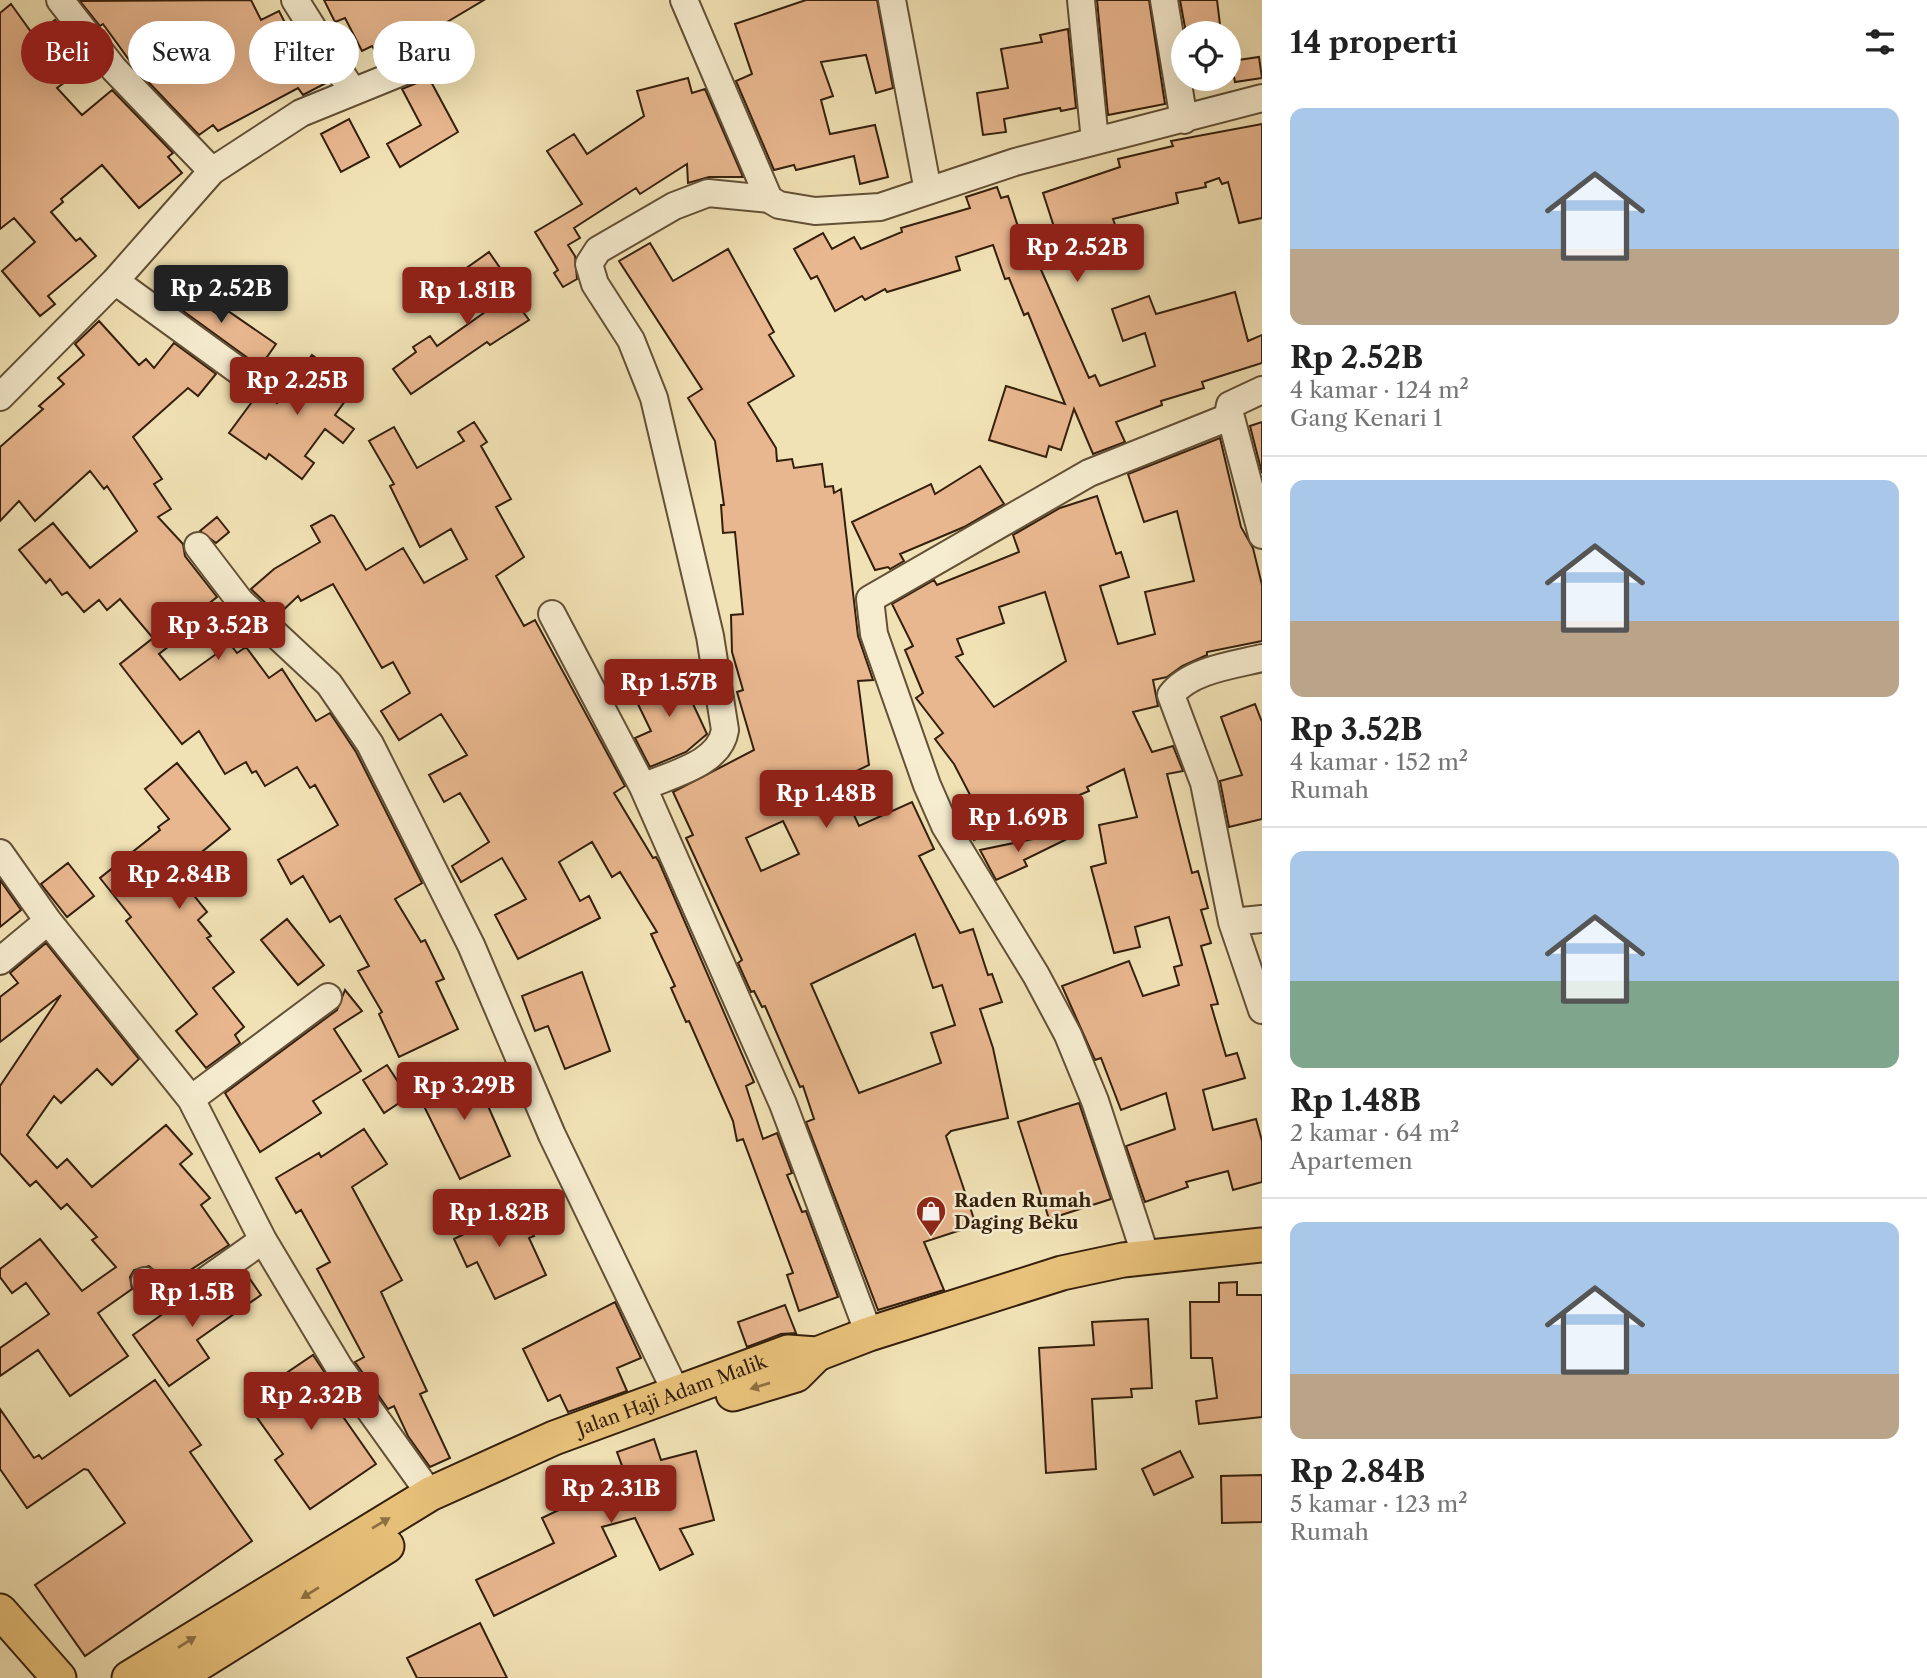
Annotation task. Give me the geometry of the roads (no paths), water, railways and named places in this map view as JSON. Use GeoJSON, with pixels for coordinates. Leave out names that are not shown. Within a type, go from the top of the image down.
{"type":"FeatureCollection","features":[{"type":"Feature","properties":{"kind":"main road","name":"Jalan Haji Adam Malik"},"geometry":{"type":"LineString","coordinates":[[129,1678],[430,1494],[554,1438],[788,1352],[817,1354],[869,1334],[1062,1273],[1146,1257],[1262,1245]]}},
{"type":"Feature","properties":{"kind":"main road"},"geometry":{"type":"LineString","coordinates":[[176,1678],[444,1511],[557,1456],[684,1410],[796,1375],[817,1354]]}},
{"type":"Feature","properties":{"kind":"main road"},"geometry":{"type":"LineString","coordinates":[[0,1611],[59,1678]]}},
{"type":"Feature","properties":{"kind":"street"},"geometry":{"type":"LineString","coordinates":[[60,0],[114,69],[212,171]]}},
{"type":"Feature","properties":{"kind":"street"},"geometry":{"type":"LineString","coordinates":[[295,0],[353,92]]}},
{"type":"Feature","properties":{"kind":"street"},"geometry":{"type":"LineString","coordinates":[[684,0],[768,199]]}},
{"type":"Feature","properties":{"kind":"street"},"geometry":{"type":"LineString","coordinates":[[892,0],[928,191]]}},
{"type":"Feature","properties":{"kind":"street"},"geometry":{"type":"LineString","coordinates":[[1081,0],[1095,141]]}},
{"type":"Feature","properties":{"kind":"street"},"geometry":{"type":"LineString","coordinates":[[1164,0],[1184,120]]}},
{"type":"Feature","properties":{"kind":"street"},"geometry":{"type":"LineString","coordinates":[[0,397],[115,281],[212,171],[301,113],[373,84]]}},
{"type":"Feature","properties":{"kind":"street"},"geometry":{"type":"LineString","coordinates":[[643,787],[713,756],[723,744],[725,730],[707,623],[654,398],[631,340],[595,284],[589,264],[598,250],[674,206],[708,193],[768,199],[779,205],[815,211],[880,206],[1015,162],[1262,98]]}},
{"type":"Feature","properties":{"kind":"street"},"geometry":{"type":"LineString","coordinates":[[115,281],[250,379]]}},
{"type":"Feature","properties":{"kind":"street"},"geometry":{"type":"LineString","coordinates":[[1262,390],[1230,405],[1229,417],[1262,535]]}},
{"type":"Feature","properties":{"kind":"street"},"geometry":{"type":"LineString","coordinates":[[1146,1257],[1095,1101],[1068,1034],[1036,975],[945,826],[927,785],[874,634],[870,599],[1089,473],[1229,417]]}},
{"type":"Feature","properties":{"kind":"street"},"geometry":{"type":"LineString","coordinates":[[198,546],[240,601],[329,684],[370,744],[471,945],[552,1135],[676,1392]]}},
{"type":"Feature","properties":{"kind":"street"},"geometry":{"type":"LineString","coordinates":[[552,614],[643,787],[783,1104],[869,1334]]}},
{"type":"Feature","properties":{"kind":"street"},"geometry":{"type":"LineString","coordinates":[[1262,658],[1211,670],[1178,686],[1171,695],[1205,783],[1232,922],[1262,1010]]}},
{"type":"Feature","properties":{"kind":"street"},"geometry":{"type":"LineString","coordinates":[[0,853],[48,921],[191,1099],[263,1240],[339,1367],[430,1494]]}},
{"type":"Feature","properties":{"kind":"street"},"geometry":{"type":"LineString","coordinates":[[1232,922],[1262,919]]}},
{"type":"Feature","properties":{"kind":"street"},"geometry":{"type":"LineString","coordinates":[[0,961],[48,921]]}},
{"type":"Feature","properties":{"kind":"street"},"geometry":{"type":"LineString","coordinates":[[191,1099],[328,997]]}},
{"type":"Feature","properties":{"kind":"street"},"geometry":{"type":"LineString","coordinates":[[145,1281],[158,1295],[178,1296],[191,1292],[263,1240]]}},
{"type":"Feature","properties":{"kind":"place","name":"Raden Rumah Daging Beku"},"geometry":{"type":"Point","coordinates":[931,1238]}}]}
